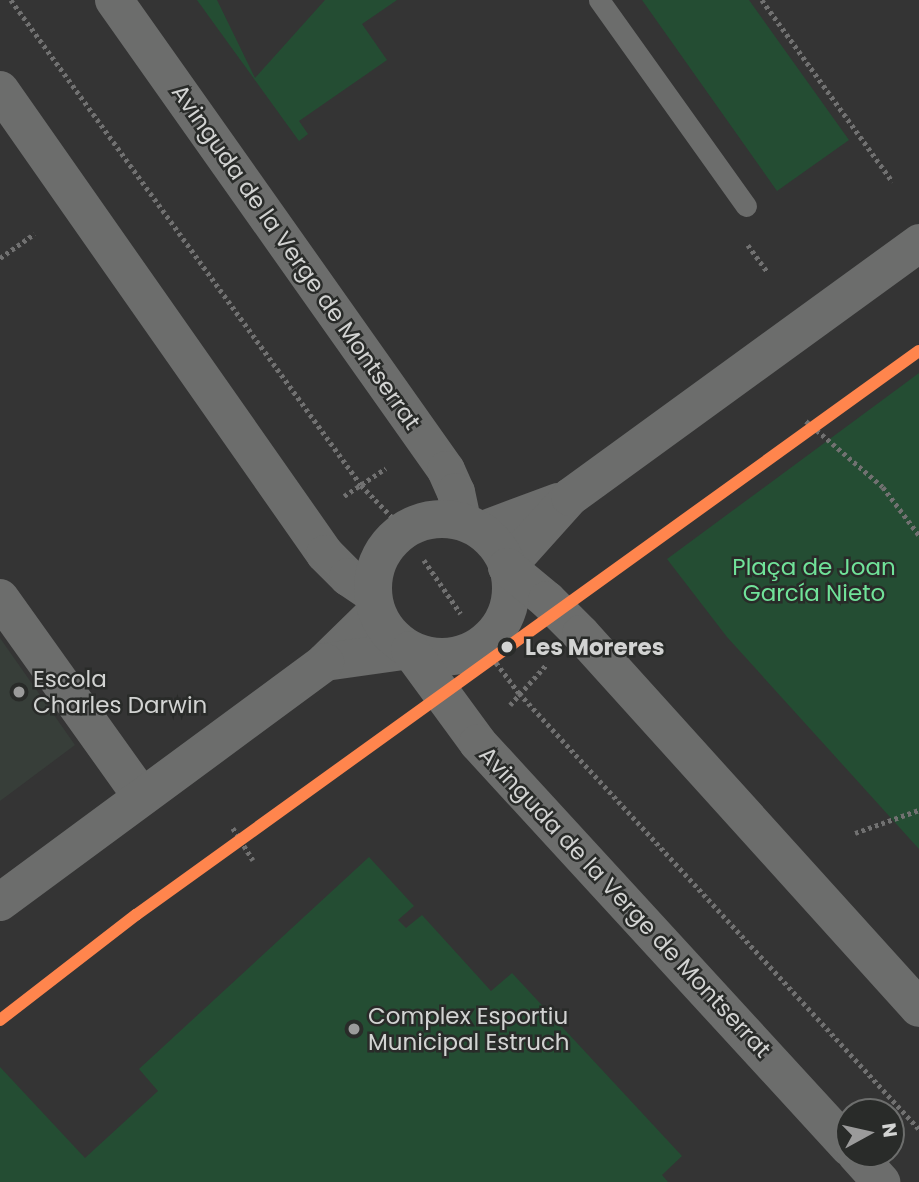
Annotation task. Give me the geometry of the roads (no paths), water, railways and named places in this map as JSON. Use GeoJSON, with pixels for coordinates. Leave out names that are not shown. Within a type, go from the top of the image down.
{"type":"FeatureCollection","features":[{"type":"Feature","properties":{"kind":"street","name":"Avinguda de la Verge de Montserrat"},"geometry":{"type":"LineString","coordinates":[[114,0],[446,470],[472,526]]}},
{"type":"Feature","properties":{"kind":"street"},"geometry":{"type":"LineString","coordinates":[[0,90],[325,554],[374,603],[391,635],[410,650],[432,656],[455,656],[477,648],[494,633],[506,613],[511,590],[508,567],[570,497],[919,243]]}},
{"type":"Feature","properties":{"kind":"street"},"geometry":{"type":"LineString","coordinates":[[472,526],[570,497]]}},
{"type":"Feature","properties":{"kind":"street"},"geometry":{"type":"LineString","coordinates":[[0,902],[325,662],[374,603],[375,570],[384,549],[403,531],[418,522],[440,519],[472,526],[497,546],[508,567],[581,634],[919,1008]]}},
{"type":"Feature","properties":{"kind":"street"},"geometry":{"type":"LineString","coordinates":[[0,598],[142,797]]}},
{"type":"Feature","properties":{"kind":"street","name":"Avinguda de la Verge de Montserrat"},"geometry":{"type":"LineString","coordinates":[[410,650],[478,743],[835,1132]]}},
{"type":"Feature","properties":{"kind":"street"},"geometry":{"type":"LineString","coordinates":[[325,662],[410,650]]}},
{"type":"Feature","properties":{"kind":"street"},"geometry":{"type":"LineString","coordinates":[[868,1168],[881,1182]]}},
{"type":"Feature","properties":{"kind":"lane"},"geometry":{"type":"LineString","coordinates":[[599,0],[746,206]]}},
{"type":"Feature","properties":{"kind":"place","name":"Les Moreres"},"geometry":{"type":"Point","coordinates":[507,647]}},
{"type":"Feature","properties":{"kind":"place","name":"Escola Charles Darwin"},"geometry":{"type":"Point","coordinates":[19,692]}},
{"type":"Feature","properties":{"kind":"place","name":"Complex Esportiu Municipal Estruch"},"geometry":{"type":"Point","coordinates":[354,1029]}},
{"type":"Feature","properties":{"kind":"park label","name":"Plaça de Joan García Nieto"},"geometry":{"type":"Point","coordinates":[814,580]}}]}
